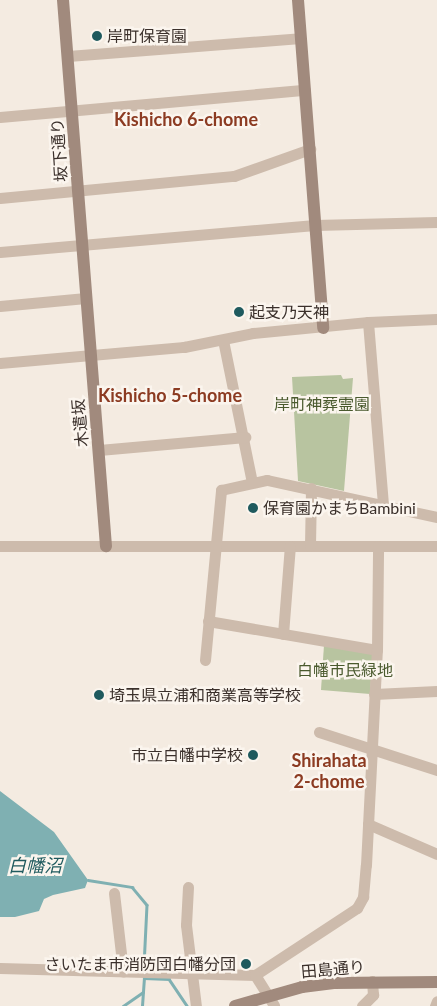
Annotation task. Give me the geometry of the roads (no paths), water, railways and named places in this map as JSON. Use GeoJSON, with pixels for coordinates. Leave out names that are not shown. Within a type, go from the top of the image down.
{"type":"FeatureCollection","features":[{"type":"Feature","properties":{"kind":"street","name":"坂下通り"},"geometry":{"type":"LineString","coordinates":[[63,0],[86,298]]}},
{"type":"Feature","properties":{"kind":"street"},"geometry":{"type":"LineString","coordinates":[[298,0],[323,328]]}},
{"type":"Feature","properties":{"kind":"street"},"geometry":{"type":"LineString","coordinates":[[68,56],[300,38]]}},
{"type":"Feature","properties":{"kind":"street"},"geometry":{"type":"LineString","coordinates":[[0,118],[305,90]]}},
{"type":"Feature","properties":{"kind":"street"},"geometry":{"type":"LineString","coordinates":[[0,198],[234,176],[310,149]]}},
{"type":"Feature","properties":{"kind":"street"},"geometry":{"type":"LineString","coordinates":[[0,252],[315,224],[437,222]]}},
{"type":"Feature","properties":{"kind":"street"},"geometry":{"type":"LineString","coordinates":[[0,306],[86,298]]}},
{"type":"Feature","properties":{"kind":"street","name":"木遣坂"},"geometry":{"type":"LineString","coordinates":[[86,298],[106,546]]}},
{"type":"Feature","properties":{"kind":"street"},"geometry":{"type":"LineString","coordinates":[[0,363],[184,347],[253,334],[368,322],[437,319]]}},
{"type":"Feature","properties":{"kind":"street"},"geometry":{"type":"LineString","coordinates":[[368,322],[382,504]]}},
{"type":"Feature","properties":{"kind":"street"},"geometry":{"type":"LineString","coordinates":[[224,340],[245,437],[252,482]]}},
{"type":"Feature","properties":{"kind":"street"},"geometry":{"type":"LineString","coordinates":[[99,450],[245,437]]}},
{"type":"Feature","properties":{"kind":"street"},"geometry":{"type":"LineString","coordinates":[[205,660],[214,545],[221,490],[267,480],[311,488],[437,517]]}},
{"type":"Feature","properties":{"kind":"street"},"geometry":{"type":"LineString","coordinates":[[310,546],[311,488]]}},
{"type":"Feature","properties":{"kind":"street"},"geometry":{"type":"LineString","coordinates":[[0,546],[437,546]]}},
{"type":"Feature","properties":{"kind":"street"},"geometry":{"type":"LineString","coordinates":[[283,634],[290,546]]}},
{"type":"Feature","properties":{"kind":"street"},"geometry":{"type":"LineString","coordinates":[[0,968],[255,975],[357,908],[363,897],[368,824],[377,650],[378,546]]}},
{"type":"Feature","properties":{"kind":"street"},"geometry":{"type":"LineString","coordinates":[[208,621],[377,650]]}},
{"type":"Feature","properties":{"kind":"street"},"geometry":{"type":"LineString","coordinates":[[374,694],[437,691]]}},
{"type":"Feature","properties":{"kind":"street"},"geometry":{"type":"LineString","coordinates":[[319,732],[437,770]]}},
{"type":"Feature","properties":{"kind":"street"},"geometry":{"type":"LineString","coordinates":[[368,824],[437,854]]}},
{"type":"Feature","properties":{"kind":"street"},"geometry":{"type":"LineString","coordinates":[[188,887],[186,925],[196,1006]]}},
{"type":"Feature","properties":{"kind":"street"},"geometry":{"type":"LineString","coordinates":[[114,893],[123,971]]}},
{"type":"Feature","properties":{"kind":"street"},"geometry":{"type":"LineString","coordinates":[[255,975],[271,1001]]}},
{"type":"Feature","properties":{"kind":"street"},"geometry":{"type":"LineString","coordinates":[[362,1006],[373,995],[372,982]]}},
{"type":"Feature","properties":{"kind":"street","name":"田島通り"},"geometry":{"type":"LineString","coordinates":[[235,1006],[271,1001],[302,987],[372,982],[437,982]]}},
{"type":"Feature","properties":{"kind":"street"},"geometry":{"type":"LineString","coordinates":[[435,1006],[437,1001]]}},
{"type":"Feature","properties":{"kind":"water","name":"白幡沼"},"geometry":{"type":"Polygon","coordinates":[[[0,791],[54,832],[88,880],[85,888],[53,895],[44,899],[39,911],[15,917],[0,917],[0,791]]]}},
{"type":"Feature","properties":{"kind":"waterway"},"geometry":{"type":"LineString","coordinates":[[88,880],[132,887],[147,905],[144,966]]}},
{"type":"Feature","properties":{"kind":"waterway"},"geometry":{"type":"LineString","coordinates":[[144,978],[169,979],[187,1006]]}},
{"type":"Feature","properties":{"kind":"waterway"},"geometry":{"type":"LineString","coordinates":[[142,1006],[144,978]]}},
{"type":"Feature","properties":{"kind":"waterway"},"geometry":{"type":"LineString","coordinates":[[123,1006],[143,992]]}},
{"type":"Feature","properties":{"kind":"place","name":"岸町保育園"},"geometry":{"type":"Point","coordinates":[97,36]}},
{"type":"Feature","properties":{"kind":"place","name":"起支乃天神"},"geometry":{"type":"Point","coordinates":[239,312]}},
{"type":"Feature","properties":{"kind":"place","name":"保育園かまちBambini"},"geometry":{"type":"Point","coordinates":[253,508]}},
{"type":"Feature","properties":{"kind":"place","name":"埼玉県立浦和商業高等学校"},"geometry":{"type":"Point","coordinates":[99,695]}},
{"type":"Feature","properties":{"kind":"place","name":"市立白幡中学校"},"geometry":{"type":"Point","coordinates":[253,755]}},
{"type":"Feature","properties":{"kind":"place","name":"さいたま市消防団白幡分団"},"geometry":{"type":"Point","coordinates":[246,964]}},
{"type":"Feature","properties":{"kind":"district","name":"Kishicho 6-chome"},"geometry":{"type":"Point","coordinates":[186,119]}},
{"type":"Feature","properties":{"kind":"district","name":"Kishicho 5-chome"},"geometry":{"type":"Point","coordinates":[170,395]}},
{"type":"Feature","properties":{"kind":"district","name":"Shirahata 2-chome"},"geometry":{"type":"Point","coordinates":[329,771]}},
{"type":"Feature","properties":{"kind":"park label","name":"岸町神葬霊園"},"geometry":{"type":"Point","coordinates":[322,404]}},
{"type":"Feature","properties":{"kind":"park label","name":"白幡市民緑地"},"geometry":{"type":"Point","coordinates":[345,670]}}]}
